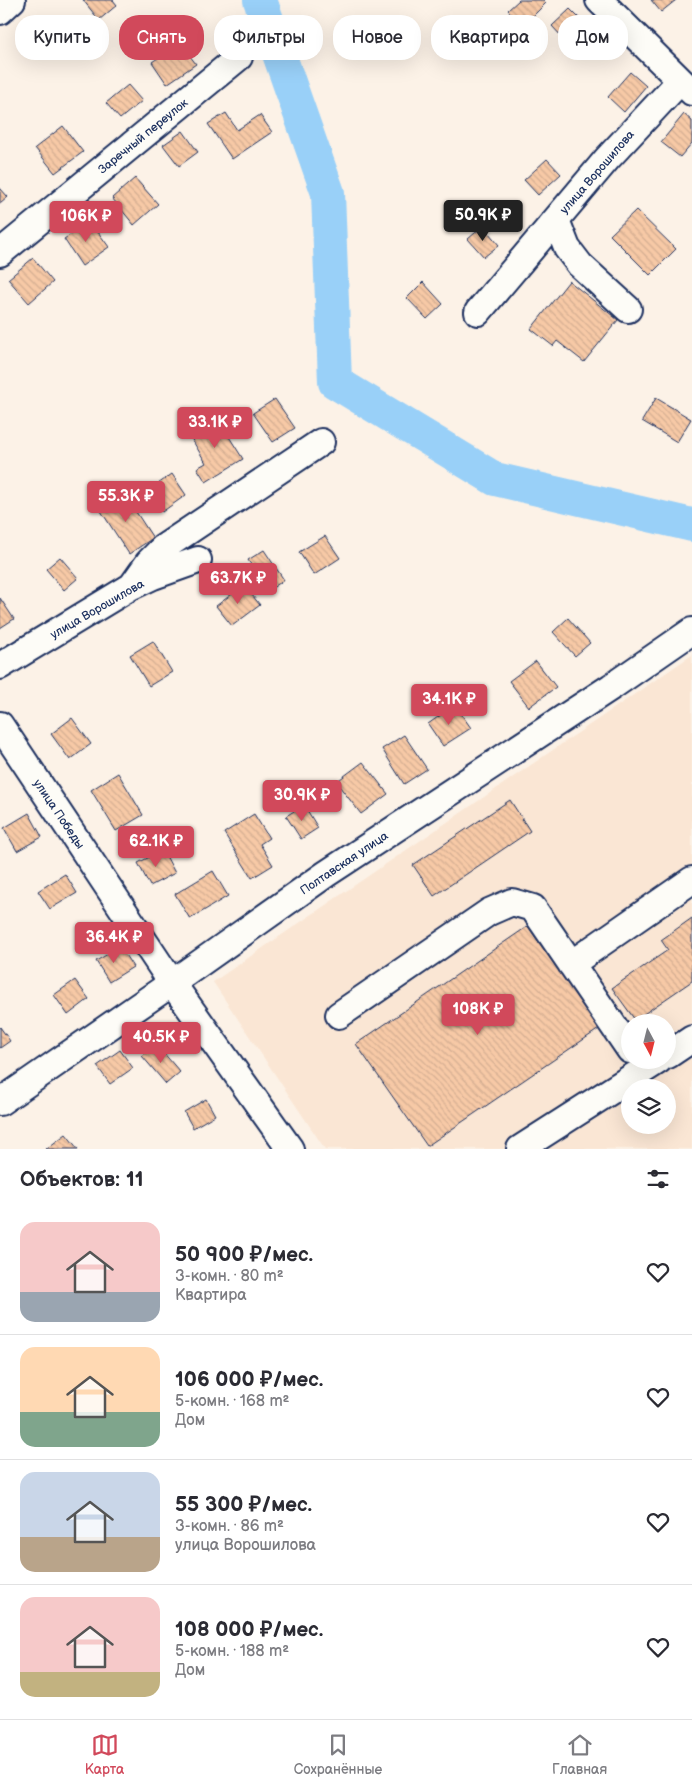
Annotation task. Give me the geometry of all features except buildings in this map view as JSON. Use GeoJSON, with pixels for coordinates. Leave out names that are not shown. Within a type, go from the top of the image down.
{"type":"FeatureCollection","features":[{"type":"Feature","properties":{"kind":"street"},"geometry":{"type":"LineString","coordinates":[[599,0],[686,86]]}},
{"type":"Feature","properties":{"kind":"street","name":"Заречный переулок"},"geometry":{"type":"LineString","coordinates":[[0,253],[237,60]]}},
{"type":"Feature","properties":{"kind":"street","name":"улица Ворошилова"},"geometry":{"type":"LineString","coordinates":[[478,312],[607,159],[686,86]]}},
{"type":"Feature","properties":{"kind":"street"},"geometry":{"type":"LineString","coordinates":[[556,220],[567,248],[580,265],[628,308]]}},
{"type":"Feature","properties":{"kind":"street"},"geometry":{"type":"LineString","coordinates":[[132,586],[149,562],[163,548],[321,442]]}},
{"type":"Feature","properties":{"kind":"street","name":"улица Ворошилова"},"geometry":{"type":"LineString","coordinates":[[0,666],[132,586],[153,576],[198,560]]}},
{"type":"Feature","properties":{"kind":"street","name":"Полтавская улица"},"geometry":{"type":"LineString","coordinates":[[0,1102],[326,874],[692,632]]}},
{"type":"Feature","properties":{"kind":"street","name":"улица Победы"},"geometry":{"type":"LineString","coordinates":[[0,725],[172,983],[290,1149]]}},
{"type":"Feature","properties":{"kind":"street"},"geometry":{"type":"LineString","coordinates":[[571,964],[692,880]]}},
{"type":"Feature","properties":{"kind":"street"},"geometry":{"type":"LineString","coordinates":[[339,1015],[489,912],[512,902],[533,908],[571,964],[621,1032]]}},
{"type":"Feature","properties":{"kind":"street"},"geometry":{"type":"LineString","coordinates":[[676,1049],[692,1039]]}},
{"type":"Feature","properties":{"kind":"street"},"geometry":{"type":"LineString","coordinates":[[520,1149],[630,1069]]}},
{"type":"Feature","properties":{"kind":"shaded area"},"geometry":{"type":"Polygon","coordinates":[[[692,655],[692,1149],[325,1149],[213,982],[692,655]]]}},
{"type":"Feature","properties":{"kind":"waterway"},"geometry":{"type":"LineString","coordinates":[[260,0],[328,193],[335,382],[495,479],[692,525]]}}]}
